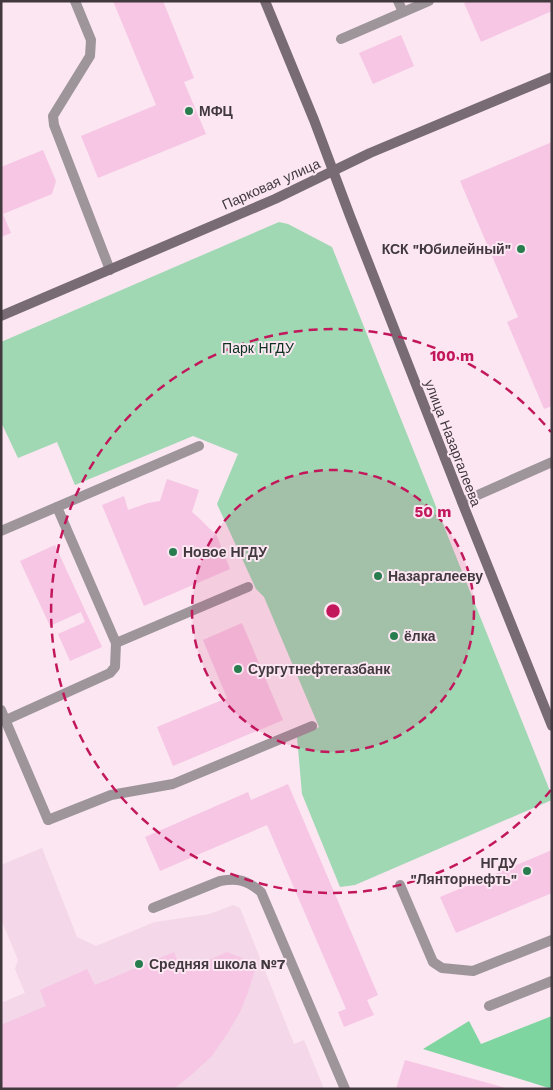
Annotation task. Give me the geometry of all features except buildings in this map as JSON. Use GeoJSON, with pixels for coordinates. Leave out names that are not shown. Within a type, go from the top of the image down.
{"type":"FeatureCollection","features":[{"type":"Feature","properties":{"kind":"main road","name":"улица Назаргалеева"},"geometry":{"type":"LineString","coordinates":[[265,1],[314,120],[462,502],[552,726]]}},
{"type":"Feature","properties":{"kind":"main road","name":"Парковая улица"},"geometry":{"type":"LineString","coordinates":[[1,316],[275,199],[370,153],[552,77]]}},
{"type":"Feature","properties":{"kind":"street"},"geometry":{"type":"LineString","coordinates":[[75,1],[91,40],[90,56],[53,116],[54,125],[110,270]]}},
{"type":"Feature","properties":{"kind":"street"},"geometry":{"type":"LineString","coordinates":[[398,1],[403,12]]}},
{"type":"Feature","properties":{"kind":"street"},"geometry":{"type":"LineString","coordinates":[[341,39],[429,1]]}},
{"type":"Feature","properties":{"kind":"street"},"geometry":{"type":"LineString","coordinates":[[1,530],[199,446]]}},
{"type":"Feature","properties":{"kind":"street"},"geometry":{"type":"LineString","coordinates":[[462,502],[552,462]]}},
{"type":"Feature","properties":{"kind":"street"},"geometry":{"type":"LineString","coordinates":[[6,720],[110,673],[115,667],[116,643],[57,507]]}},
{"type":"Feature","properties":{"kind":"street"},"geometry":{"type":"LineString","coordinates":[[116,643],[248,588]]}},
{"type":"Feature","properties":{"kind":"street"},"geometry":{"type":"LineString","coordinates":[[1,710],[48,820],[111,795],[173,784],[312,726]]}},
{"type":"Feature","properties":{"kind":"street"},"geometry":{"type":"LineString","coordinates":[[153,908],[220,881],[230,879],[252,884],[261,892],[344,1089]]}},
{"type":"Feature","properties":{"kind":"street"},"geometry":{"type":"LineString","coordinates":[[400,885],[433,962],[442,968],[473,971],[552,940]]}},
{"type":"Feature","properties":{"kind":"street"},"geometry":{"type":"LineString","coordinates":[[488,1006],[552,981]]}},
{"type":"Feature","properties":{"kind":"shaded area","name":"Средняя школа №7"},"geometry":{"type":"Polygon","coordinates":[[[42,848],[77,937],[96,946],[155,922],[210,914],[233,905],[240,908],[294,1044],[304,1040],[324,1089],[1,1089],[1,1003],[25,993],[15,969],[18,960],[1,919],[1,865],[42,848]]]}},
{"type":"Feature","properties":{"kind":"green space","name":"Парк НГДУ"},"geometry":{"type":"Polygon","coordinates":[[[279,222],[288,224],[332,247],[552,796],[552,800],[355,885],[340,887],[302,794],[297,737],[319,727],[264,597],[256,589],[217,504],[238,454],[193,436],[75,485],[57,442],[18,458],[1,422],[1,342],[279,222]]]}},
{"type":"Feature","properties":{"kind":"green space"},"geometry":{"type":"Polygon","coordinates":[[[552,1016],[552,1089],[423,1049],[469,1021],[481,1044],[552,1016]]]}},
{"type":"Feature","properties":{"kind":"place","name":"МФЦ"},"geometry":{"type":"Point","coordinates":[189,111]}},
{"type":"Feature","properties":{"kind":"place","name":"КСК \"Юбилейный\""},"geometry":{"type":"Point","coordinates":[521,249]}},
{"type":"Feature","properties":{"kind":"place","name":"Новое НГДУ"},"geometry":{"type":"Point","coordinates":[173,552]}},
{"type":"Feature","properties":{"kind":"place","name":"Назаргалееву"},"geometry":{"type":"Point","coordinates":[378,576]}},
{"type":"Feature","properties":{"kind":"place","name":"ёлка"},"geometry":{"type":"Point","coordinates":[394,636]}},
{"type":"Feature","properties":{"kind":"place","name":"Сургутнефтегазбанк"},"geometry":{"type":"Point","coordinates":[238,669]}},
{"type":"Feature","properties":{"kind":"place","name":"НГДУ \"Лянторнефть\""},"geometry":{"type":"Point","coordinates":[527,871]}},
{"type":"Feature","properties":{"kind":"place","name":"Средняя школа №7"},"geometry":{"type":"Point","coordinates":[139,964]}}]}
